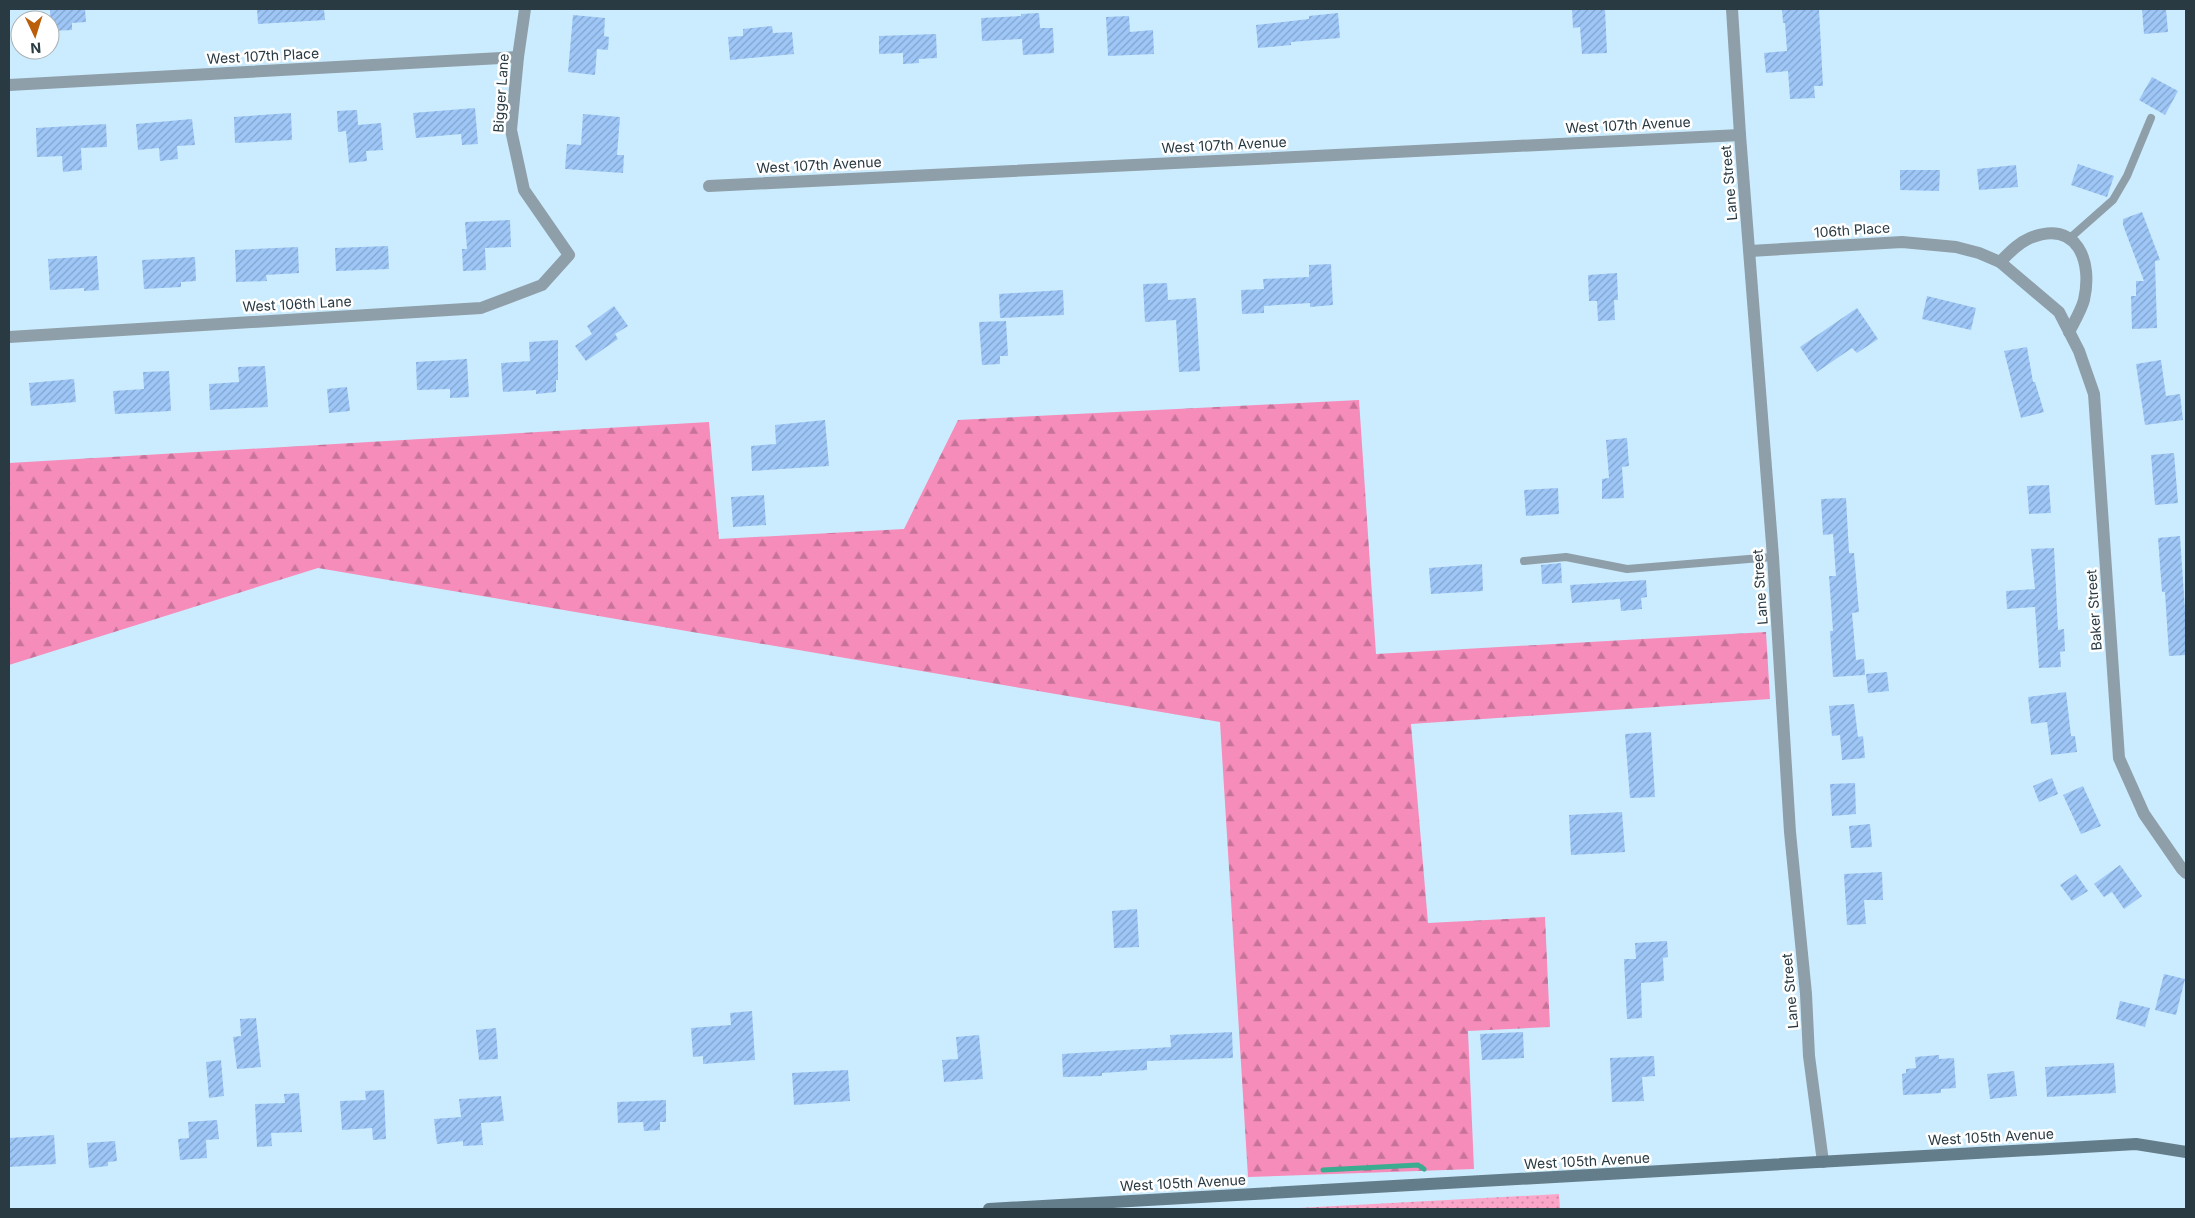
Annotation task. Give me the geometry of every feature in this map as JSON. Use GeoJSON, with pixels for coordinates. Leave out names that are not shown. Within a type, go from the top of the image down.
{"type":"FeatureCollection","features":[{"type":"Feature","properties":{"kind":"street","name":"Bigger Lane"},"geometry":{"type":"LineString","coordinates":[[525,9],[511,130],[524,190],[569,255]]}},
{"type":"Feature","properties":{"kind":"street","name":"Lane Street"},"geometry":{"type":"LineString","coordinates":[[1732,9],[1773,557],[1790,832],[1806,994],[1809,1056],[1822,1162]]}},
{"type":"Feature","properties":{"kind":"street","name":"West 107th Place"},"geometry":{"type":"LineString","coordinates":[[9,85],[518,57]]}},
{"type":"Feature","properties":{"kind":"street","name":"West 107th Avenue"},"geometry":{"type":"LineString","coordinates":[[709,186],[1740,135]]}},
{"type":"Feature","properties":{"kind":"street"},"geometry":{"type":"LineString","coordinates":[[2000,262],[2014,248],[2029,238],[2049,233],[2070,238],[2080,249],[2086,264],[2086,282],[2084,302],[2069,332]]}},
{"type":"Feature","properties":{"kind":"street","name":"106th Place"},"geometry":{"type":"LineString","coordinates":[[1750,252],[1902,242],[1956,247]]}},
{"type":"Feature","properties":{"kind":"street","name":"Baker Street"},"geometry":{"type":"LineString","coordinates":[[1956,247],[1979,253],[2000,262],[2059,312],[2079,350],[2094,394],[2119,758],[2144,814],[2182,870],[2186,873]]}},
{"type":"Feature","properties":{"kind":"street","name":"West 106th Lane"},"geometry":{"type":"LineString","coordinates":[[9,337],[481,308],[542,285],[569,255]]}},
{"type":"Feature","properties":{"kind":"street","name":"West 105th Avenue"},"geometry":{"type":"LineString","coordinates":[[989,1209],[2136,1144],[2186,1152]]}},
{"type":"Feature","properties":{"kind":"lane"},"geometry":{"type":"LineString","coordinates":[[2070,238],[2113,200],[2127,176],[2151,118]]}},
{"type":"Feature","properties":{"kind":"lane"},"geometry":{"type":"LineString","coordinates":[[1524,561],[1566,557],[1626,570],[1773,557]]}},
{"type":"Feature","properties":{"kind":"shaded area"},"geometry":{"type":"Polygon","coordinates":[[[1559,1194],[1560,1209],[1280,1209],[1559,1194]]]}},
{"type":"Feature","properties":{"kind":"green space"},"geometry":{"type":"Polygon","coordinates":[[[1359,400],[1376,654],[1766,632],[1770,699],[1411,724],[1428,923],[1545,917],[1550,1027],[1468,1031],[1474,1169],[1248,1177],[1220,722],[318,568],[9,665],[9,463],[709,422],[719,539],[904,529],[958,420],[1359,400]]]}},
{"type":"Feature","properties":{"kind":"building"},"geometry":{"type":"Polygon","coordinates":[[[85,9],[86,22],[72,23],[72,30],[60,31],[60,10],[50,10],[85,9]]]}},
{"type":"Feature","properties":{"kind":"building"},"geometry":{"type":"Polygon","coordinates":[[[257,9],[324,9],[325,20],[258,24],[257,9]]]}},
{"type":"Feature","properties":{"kind":"building"},"geometry":{"type":"Polygon","coordinates":[[[1572,9],[1605,9],[1607,53],[1582,54],[1580,27],[1573,28],[1572,9]]]}},
{"type":"Feature","properties":{"kind":"building"},"geometry":{"type":"Polygon","coordinates":[[[1782,9],[1819,9],[1823,86],[1814,86],[1815,98],[1790,99],[1788,71],[1766,73],[1764,53],[1787,51],[1782,9]]]}},
{"type":"Feature","properties":{"kind":"building"},"geometry":{"type":"Polygon","coordinates":[[[2142,9],[2166,9],[2168,32],[2144,34],[2142,9]]]}},
{"type":"Feature","properties":{"kind":"building"},"geometry":{"type":"Polygon","coordinates":[[[1039,13],[1040,28],[1053,28],[1054,53],[1023,55],[1022,39],[982,41],[981,18],[1039,13]]]}},
{"type":"Feature","properties":{"kind":"building"},"geometry":{"type":"Polygon","coordinates":[[[1338,13],[1340,38],[1291,42],[1291,45],[1258,48],[1256,25],[1309,19],[1309,16],[1338,13]]]}},
{"type":"Feature","properties":{"kind":"building"},"geometry":{"type":"Polygon","coordinates":[[[573,15],[605,18],[604,36],[609,37],[608,50],[597,49],[595,75],[568,72],[573,15]]]}},
{"type":"Feature","properties":{"kind":"building"},"geometry":{"type":"Polygon","coordinates":[[[1129,16],[1130,32],[1153,30],[1154,54],[1108,56],[1106,17],[1129,16]]]}},
{"type":"Feature","properties":{"kind":"building"},"geometry":{"type":"Polygon","coordinates":[[[772,26],[773,33],[792,32],[794,54],[730,60],[728,37],[743,36],[743,29],[772,26]]]}},
{"type":"Feature","properties":{"kind":"building"},"geometry":{"type":"Polygon","coordinates":[[[936,34],[937,58],[919,59],[919,63],[903,64],[903,53],[879,54],[879,36],[936,34]]]}},
{"type":"Feature","properties":{"kind":"building"},"geometry":{"type":"Polygon","coordinates":[[[2152,77],[2178,91],[2165,115],[2139,100],[2152,77]]]}},
{"type":"Feature","properties":{"kind":"building"},"geometry":{"type":"Polygon","coordinates":[[[475,108],[478,144],[462,145],[461,134],[416,138],[413,113],[475,108]]]}},
{"type":"Feature","properties":{"kind":"building"},"geometry":{"type":"Polygon","coordinates":[[[357,110],[358,125],[381,123],[383,150],[366,151],[367,161],[349,163],[346,131],[338,132],[337,111],[357,110]]]}},
{"type":"Feature","properties":{"kind":"building"},"geometry":{"type":"Polygon","coordinates":[[[291,113],[292,140],[235,143],[234,117],[291,113]]]}},
{"type":"Feature","properties":{"kind":"building"},"geometry":{"type":"Polygon","coordinates":[[[583,114],[620,117],[617,155],[624,155],[623,173],[565,169],[567,144],[581,145],[583,114]]]}},
{"type":"Feature","properties":{"kind":"building"},"geometry":{"type":"Polygon","coordinates":[[[192,119],[195,145],[177,146],[178,159],[160,161],[159,148],[138,150],[136,124],[192,119]]]}},
{"type":"Feature","properties":{"kind":"building"},"geometry":{"type":"Polygon","coordinates":[[[106,124],[107,147],[81,148],[82,170],[63,172],[62,156],[37,157],[36,128],[106,124]]]}},
{"type":"Feature","properties":{"kind":"building"},"geometry":{"type":"Polygon","coordinates":[[[2078,164],[2114,176],[2107,197],[2071,185],[2078,164]]]}},
{"type":"Feature","properties":{"kind":"building"},"geometry":{"type":"Polygon","coordinates":[[[2016,165],[2018,187],[1979,190],[1977,169],[2016,165]]]}},
{"type":"Feature","properties":{"kind":"building"},"geometry":{"type":"Polygon","coordinates":[[[1900,170],[1940,170],[1939,191],[1900,190],[1900,170]]]}},
{"type":"Feature","properties":{"kind":"building"},"geometry":{"type":"Polygon","coordinates":[[[2142,212],[2160,260],[2155,261],[2157,328],[2132,329],[2131,296],[2136,296],[2136,281],[2144,281],[2123,225],[2123,219],[2142,212]]]}},
{"type":"Feature","properties":{"kind":"building"},"geometry":{"type":"Polygon","coordinates":[[[510,220],[511,247],[485,248],[486,270],[463,271],[462,249],[467,249],[465,222],[510,220]]]}},
{"type":"Feature","properties":{"kind":"building"},"geometry":{"type":"Polygon","coordinates":[[[388,246],[389,269],[336,271],[335,248],[388,246]]]}},
{"type":"Feature","properties":{"kind":"building"},"geometry":{"type":"Polygon","coordinates":[[[298,247],[299,273],[266,275],[267,281],[236,282],[235,250],[298,247]]]}},
{"type":"Feature","properties":{"kind":"building"},"geometry":{"type":"Polygon","coordinates":[[[97,256],[99,290],[84,291],[84,288],[50,290],[48,259],[97,256]]]}},
{"type":"Feature","properties":{"kind":"building"},"geometry":{"type":"Polygon","coordinates":[[[195,257],[196,281],[181,282],[181,287],[144,289],[142,260],[195,257]]]}},
{"type":"Feature","properties":{"kind":"building"},"geometry":{"type":"Polygon","coordinates":[[[1331,264],[1333,305],[1310,307],[1310,303],[1264,306],[1264,313],[1242,314],[1241,290],[1264,289],[1263,279],[1309,277],[1309,265],[1331,264]]]}},
{"type":"Feature","properties":{"kind":"building"},"geometry":{"type":"Polygon","coordinates":[[[1617,273],[1618,300],[1614,300],[1615,320],[1598,321],[1597,301],[1589,301],[1588,275],[1617,273]]]}},
{"type":"Feature","properties":{"kind":"building"},"geometry":{"type":"Polygon","coordinates":[[[1167,283],[1168,300],[1196,298],[1200,371],[1179,372],[1176,320],[1145,322],[1143,284],[1167,283]]]}},
{"type":"Feature","properties":{"kind":"building"},"geometry":{"type":"Polygon","coordinates":[[[1063,290],[1064,315],[1000,318],[999,294],[1063,290]]]}},
{"type":"Feature","properties":{"kind":"building"},"geometry":{"type":"Polygon","coordinates":[[[1927,296],[1976,308],[1971,330],[1922,319],[1927,296]]]}},
{"type":"Feature","properties":{"kind":"building"},"geometry":{"type":"Polygon","coordinates":[[[614,306],[628,326],[615,334],[618,339],[586,361],[575,346],[592,334],[587,326],[614,306]]]}},
{"type":"Feature","properties":{"kind":"building"},"geometry":{"type":"Polygon","coordinates":[[[1857,308],[1878,339],[1857,353],[1852,348],[1817,372],[1800,347],[1857,308]]]}},
{"type":"Feature","properties":{"kind":"building"},"geometry":{"type":"Polygon","coordinates":[[[1006,321],[1008,356],[1000,356],[1000,364],[982,365],[979,322],[1006,321]]]}},
{"type":"Feature","properties":{"kind":"building"},"geometry":{"type":"Polygon","coordinates":[[[558,340],[558,380],[556,380],[556,392],[536,394],[536,390],[503,392],[501,363],[530,361],[529,342],[558,340]]]}},
{"type":"Feature","properties":{"kind":"building"},"geometry":{"type":"Polygon","coordinates":[[[2027,347],[2033,382],[2035,382],[2044,412],[2021,418],[2004,351],[2027,347]]]}},
{"type":"Feature","properties":{"kind":"building"},"geometry":{"type":"Polygon","coordinates":[[[467,359],[469,397],[450,398],[450,389],[417,390],[416,362],[467,359]]]}},
{"type":"Feature","properties":{"kind":"building"},"geometry":{"type":"Polygon","coordinates":[[[2161,360],[2166,396],[2180,394],[2183,420],[2145,425],[2136,364],[2161,360]]]}},
{"type":"Feature","properties":{"kind":"building"},"geometry":{"type":"Polygon","coordinates":[[[265,366],[268,407],[210,410],[209,384],[239,382],[238,367],[265,366]]]}},
{"type":"Feature","properties":{"kind":"building"},"geometry":{"type":"Polygon","coordinates":[[[169,371],[171,411],[115,414],[113,391],[144,389],[143,372],[169,371]]]}},
{"type":"Feature","properties":{"kind":"building"},"geometry":{"type":"Polygon","coordinates":[[[74,379],[76,402],[31,406],[29,383],[74,379]]]}},
{"type":"Feature","properties":{"kind":"building"},"geometry":{"type":"Polygon","coordinates":[[[347,387],[350,411],[329,413],[327,389],[347,387]]]}},
{"type":"Feature","properties":{"kind":"building"},"geometry":{"type":"Polygon","coordinates":[[[825,420],[829,466],[752,471],[751,446],[776,444],[775,425],[825,420]]]}},
{"type":"Feature","properties":{"kind":"building"},"geometry":{"type":"Polygon","coordinates":[[[1627,438],[1629,466],[1622,467],[1624,498],[1602,499],[1602,479],[1609,478],[1606,440],[1627,438]]]}},
{"type":"Feature","properties":{"kind":"building"},"geometry":{"type":"Polygon","coordinates":[[[2174,453],[2178,503],[2155,505],[2151,455],[2174,453]]]}},
{"type":"Feature","properties":{"kind":"building"},"geometry":{"type":"Polygon","coordinates":[[[2049,485],[2051,513],[2029,514],[2027,486],[2049,485]]]}},
{"type":"Feature","properties":{"kind":"building"},"geometry":{"type":"Polygon","coordinates":[[[1558,488],[1559,514],[1526,516],[1524,490],[1558,488]]]}},
{"type":"Feature","properties":{"kind":"building"},"geometry":{"type":"Polygon","coordinates":[[[764,495],[766,525],[733,527],[731,497],[764,495]]]}},
{"type":"Feature","properties":{"kind":"building"},"geometry":{"type":"Polygon","coordinates":[[[1846,498],[1849,553],[1854,553],[1859,612],[1852,613],[1856,660],[1864,659],[1865,675],[1833,677],[1830,631],[1833,631],[1829,576],[1836,576],[1833,534],[1823,535],[1821,499],[1846,498]]]}},
{"type":"Feature","properties":{"kind":"building"},"geometry":{"type":"Polygon","coordinates":[[[2180,536],[2186,625],[2186,655],[2169,656],[2165,592],[2162,592],[2158,538],[2180,536]]]}},
{"type":"Feature","properties":{"kind":"building"},"geometry":{"type":"Polygon","coordinates":[[[2054,548],[2058,630],[2064,629],[2065,651],[2060,652],[2061,667],[2039,668],[2035,607],[2007,609],[2006,591],[2035,589],[2031,549],[2054,548]]]}},
{"type":"Feature","properties":{"kind":"building"},"geometry":{"type":"Polygon","coordinates":[[[1561,563],[1562,583],[1542,584],[1541,565],[1561,563]]]}},
{"type":"Feature","properties":{"kind":"building"},"geometry":{"type":"Polygon","coordinates":[[[1482,564],[1483,591],[1431,594],[1429,568],[1482,564]]]}},
{"type":"Feature","properties":{"kind":"building"},"geometry":{"type":"Polygon","coordinates":[[[1646,580],[1647,597],[1641,598],[1642,609],[1621,611],[1620,599],[1572,603],[1570,585],[1646,580]]]}},
{"type":"Feature","properties":{"kind":"building"},"geometry":{"type":"Polygon","coordinates":[[[1887,672],[1889,691],[1868,693],[1866,674],[1887,672]]]}},
{"type":"Feature","properties":{"kind":"building"},"geometry":{"type":"Polygon","coordinates":[[[2066,692],[2071,736],[2075,736],[2077,752],[2051,755],[2047,722],[2031,724],[2028,697],[2066,692]]]}},
{"type":"Feature","properties":{"kind":"building"},"geometry":{"type":"Polygon","coordinates":[[[1854,704],[1858,737],[1863,736],[1865,758],[1842,760],[1840,735],[1832,736],[1829,706],[1854,704]]]}},
{"type":"Feature","properties":{"kind":"building"},"geometry":{"type":"Polygon","coordinates":[[[1651,732],[1655,797],[1630,798],[1625,734],[1651,732]]]}},
{"type":"Feature","properties":{"kind":"building"},"geometry":{"type":"Polygon","coordinates":[[[2052,778],[2058,794],[2039,802],[2033,786],[2052,778]]]}},
{"type":"Feature","properties":{"kind":"building"},"geometry":{"type":"Polygon","coordinates":[[[1855,783],[1856,814],[1832,816],[1830,784],[1855,783]]]}},
{"type":"Feature","properties":{"kind":"building"},"geometry":{"type":"Polygon","coordinates":[[[2083,786],[2101,826],[2081,834],[2063,795],[2083,786]]]}},
{"type":"Feature","properties":{"kind":"building"},"geometry":{"type":"Polygon","coordinates":[[[1622,812],[1625,852],[1571,855],[1569,815],[1622,812]]]}},
{"type":"Feature","properties":{"kind":"building"},"geometry":{"type":"Polygon","coordinates":[[[1870,824],[1872,847],[1851,848],[1849,826],[1870,824]]]}},
{"type":"Feature","properties":{"kind":"building"},"geometry":{"type":"Polygon","coordinates":[[[2120,865],[2142,896],[2124,909],[2112,892],[2104,897],[2094,884],[2120,865]]]}},
{"type":"Feature","properties":{"kind":"building"},"geometry":{"type":"Polygon","coordinates":[[[1882,872],[1883,900],[1864,900],[1866,924],[1847,925],[1844,874],[1882,872]]]}},
{"type":"Feature","properties":{"kind":"building"},"geometry":{"type":"Polygon","coordinates":[[[2076,874],[2088,891],[2072,901],[2060,885],[2076,874]]]}},
{"type":"Feature","properties":{"kind":"building"},"geometry":{"type":"Polygon","coordinates":[[[1137,909],[1139,947],[1114,948],[1112,911],[1137,909]]]}},
{"type":"Feature","properties":{"kind":"building"},"geometry":{"type":"Polygon","coordinates":[[[1667,941],[1668,957],[1663,958],[1664,981],[1641,983],[1642,1018],[1627,1019],[1624,959],[1636,959],[1635,943],[1667,941]]]}},
{"type":"Feature","properties":{"kind":"building"},"geometry":{"type":"Polygon","coordinates":[[[2164,974],[2185,979],[2176,1015],[2155,1010],[2164,974]]]}},
{"type":"Feature","properties":{"kind":"building"},"geometry":{"type":"Polygon","coordinates":[[[2120,1001],[2150,1008],[2145,1027],[2116,1019],[2120,1001]]]}},
{"type":"Feature","properties":{"kind":"building"},"geometry":{"type":"Polygon","coordinates":[[[752,1011],[755,1060],[703,1064],[703,1056],[693,1057],[691,1028],[731,1025],[730,1013],[752,1011]]]}},
{"type":"Feature","properties":{"kind":"building"},"geometry":{"type":"Polygon","coordinates":[[[256,1018],[261,1067],[237,1069],[233,1037],[241,1036],[240,1019],[256,1018]]]}},
{"type":"Feature","properties":{"kind":"building"},"geometry":{"type":"Polygon","coordinates":[[[496,1028],[498,1059],[479,1060],[476,1030],[496,1028]]]}},
{"type":"Feature","properties":{"kind":"building"},"geometry":{"type":"Polygon","coordinates":[[[1232,1032],[1233,1058],[1147,1061],[1147,1070],[1102,1073],[1102,1076],[1063,1077],[1062,1054],[1171,1047],[1170,1035],[1232,1032]]]}},
{"type":"Feature","properties":{"kind":"building"},"geometry":{"type":"Polygon","coordinates":[[[1523,1032],[1524,1058],[1482,1060],[1480,1034],[1523,1032]]]}},
{"type":"Feature","properties":{"kind":"building"},"geometry":{"type":"Polygon","coordinates":[[[979,1035],[983,1079],[944,1082],[942,1060],[958,1059],[956,1037],[979,1035]]]}},
{"type":"Feature","properties":{"kind":"building"},"geometry":{"type":"Polygon","coordinates":[[[1939,1055],[1939,1059],[1954,1058],[1956,1088],[1941,1089],[1941,1093],[1903,1095],[1902,1074],[1906,1073],[1906,1069],[1916,1068],[1915,1057],[1939,1055]]]}},
{"type":"Feature","properties":{"kind":"building"},"geometry":{"type":"Polygon","coordinates":[[[1654,1056],[1655,1076],[1642,1077],[1644,1101],[1612,1102],[1610,1058],[1654,1056]]]}},
{"type":"Feature","properties":{"kind":"building"},"geometry":{"type":"Polygon","coordinates":[[[221,1060],[224,1096],[209,1098],[206,1062],[221,1060]]]}},
{"type":"Feature","properties":{"kind":"building"},"geometry":{"type":"Polygon","coordinates":[[[2114,1063],[2116,1093],[2047,1097],[2045,1067],[2114,1063]]]}},
{"type":"Feature","properties":{"kind":"building"},"geometry":{"type":"Polygon","coordinates":[[[848,1070],[850,1101],[794,1105],[792,1073],[848,1070]]]}},
{"type":"Feature","properties":{"kind":"building"},"geometry":{"type":"Polygon","coordinates":[[[2014,1071],[2017,1096],[1990,1099],[1987,1074],[2014,1071]]]}},
{"type":"Feature","properties":{"kind":"building"},"geometry":{"type":"Polygon","coordinates":[[[384,1090],[386,1139],[373,1140],[372,1128],[342,1130],[340,1101],[366,1100],[365,1091],[384,1090]]]}},
{"type":"Feature","properties":{"kind":"building"},"geometry":{"type":"Polygon","coordinates":[[[299,1093],[302,1132],[271,1133],[272,1146],[257,1147],[255,1104],[285,1103],[284,1094],[299,1093]]]}},
{"type":"Feature","properties":{"kind":"building"},"geometry":{"type":"Polygon","coordinates":[[[501,1096],[504,1121],[481,1123],[483,1145],[463,1146],[463,1141],[437,1144],[434,1119],[461,1117],[459,1099],[501,1096]]]}},
{"type":"Feature","properties":{"kind":"building"},"geometry":{"type":"Polygon","coordinates":[[[666,1100],[666,1122],[660,1122],[660,1130],[644,1131],[643,1122],[618,1123],[617,1102],[666,1100]]]}},
{"type":"Feature","properties":{"kind":"building"},"geometry":{"type":"Polygon","coordinates":[[[217,1120],[219,1139],[206,1140],[207,1158],[180,1160],[178,1139],[189,1138],[188,1122],[217,1120]]]}},
{"type":"Feature","properties":{"kind":"building"},"geometry":{"type":"Polygon","coordinates":[[[54,1135],[56,1164],[9,1167],[9,1138],[54,1135]]]}},
{"type":"Feature","properties":{"kind":"building"},"geometry":{"type":"Polygon","coordinates":[[[115,1141],[117,1161],[108,1162],[108,1166],[89,1168],[87,1143],[115,1141]]]}},
{"type":"Feature","properties":{"kind":"waterway"},"geometry":{"type":"LineString","coordinates":[[1323,1170],[1418,1165],[1424,1169]]}}]}
